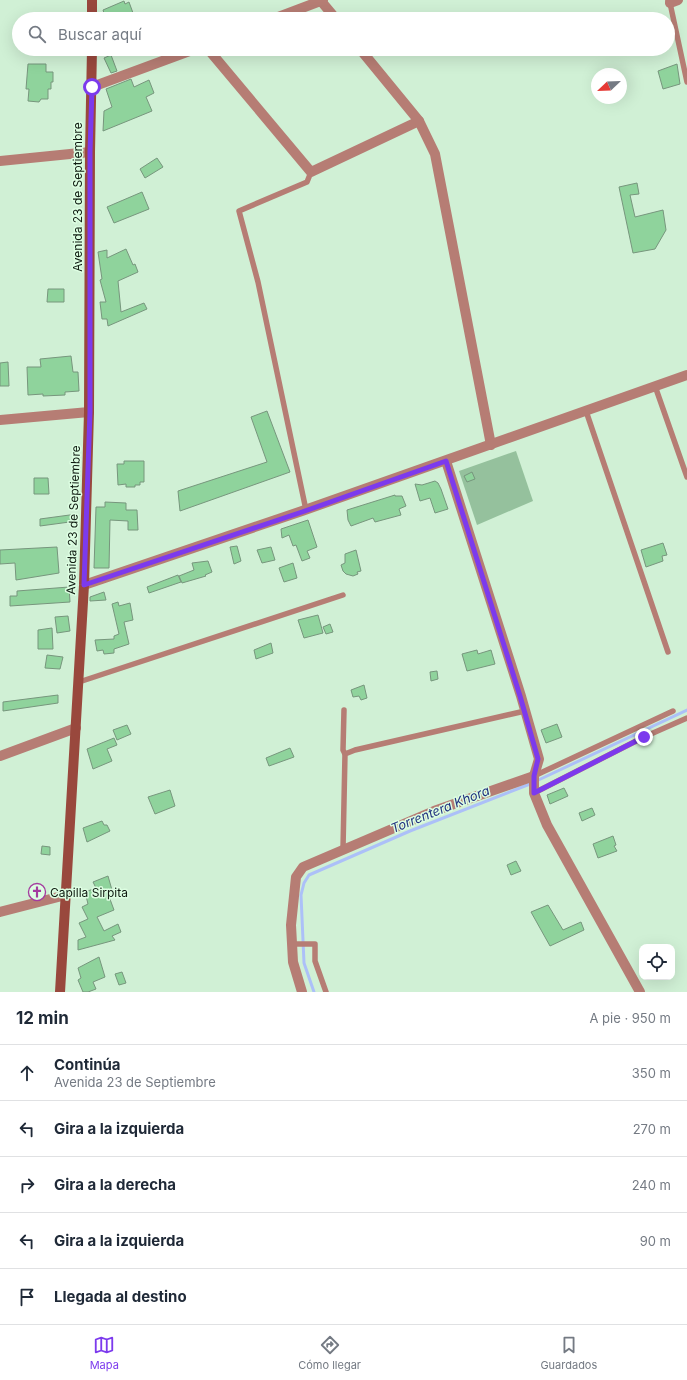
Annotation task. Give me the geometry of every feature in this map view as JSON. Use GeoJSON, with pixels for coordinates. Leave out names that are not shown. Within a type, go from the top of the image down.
{"type":"FeatureCollection","features":[{"type":"Feature","properties":{"kind":"main road"},"geometry":{"type":"LineString","coordinates":[[92,0],[92,12]]}},
{"type":"Feature","properties":{"kind":"main road","name":"Avenida 23 de Septiembre"},"geometry":{"type":"LineString","coordinates":[[60,992],[84,585],[90,412],[90,152],[92,56]]}},
{"type":"Feature","properties":{"kind":"street"},"geometry":{"type":"LineString","coordinates":[[292,12],[322,0],[331,12]]}},
{"type":"Feature","properties":{"kind":"street"},"geometry":{"type":"LineString","coordinates":[[92,87],[176,56]]}},
{"type":"Feature","properties":{"kind":"street"},"geometry":{"type":"LineString","coordinates":[[214,56],[310,172],[419,121]]}},
{"type":"Feature","properties":{"kind":"street"},"geometry":{"type":"LineString","coordinates":[[366,56],[419,121],[435,154],[491,445]]}},
{"type":"Feature","properties":{"kind":"street"},"geometry":{"type":"LineString","coordinates":[[0,161],[90,152]]}},
{"type":"Feature","properties":{"kind":"street"},"geometry":{"type":"LineString","coordinates":[[84,585],[306,510],[687,375]]}},
{"type":"Feature","properties":{"kind":"street"},"geometry":{"type":"LineString","coordinates":[[0,420],[90,412]]}},
{"type":"Feature","properties":{"kind":"street"},"geometry":{"type":"LineString","coordinates":[[446,461],[525,711],[538,759],[534,776],[534,793],[548,825],[640,992]]}},
{"type":"Feature","properties":{"kind":"street"},"geometry":{"type":"LineString","coordinates":[[0,756],[76,728]]}},
{"type":"Feature","properties":{"kind":"street"},"geometry":{"type":"LineString","coordinates":[[302,992],[293,962],[291,925],[296,877],[303,867],[434,811],[534,776]]}},
{"type":"Feature","properties":{"kind":"street"},"geometry":{"type":"LineString","coordinates":[[0,912],[66,895]]}},
{"type":"Feature","properties":{"kind":"lane"},"geometry":{"type":"LineString","coordinates":[[672,1],[674,12]]}},
{"type":"Feature","properties":{"kind":"lane"},"geometry":{"type":"LineString","coordinates":[[675,17],[687,82]]}},
{"type":"Feature","properties":{"kind":"lane"},"geometry":{"type":"LineString","coordinates":[[306,510],[258,282],[239,211],[307,182],[310,172]]}},
{"type":"Feature","properties":{"kind":"lane"},"geometry":{"type":"LineString","coordinates":[[655,386],[687,477]]}},
{"type":"Feature","properties":{"kind":"lane"},"geometry":{"type":"LineString","coordinates":[[586,411],[668,652]]}},
{"type":"Feature","properties":{"kind":"lane"},"geometry":{"type":"LineString","coordinates":[[78,682],[343,595]]}},
{"type":"Feature","properties":{"kind":"lane"},"geometry":{"type":"LineString","coordinates":[[343,849],[345,754],[343,750],[344,710]]}},
{"type":"Feature","properties":{"kind":"lane"},"geometry":{"type":"LineString","coordinates":[[345,754],[355,750],[525,711]]}},
{"type":"Feature","properties":{"kind":"lane"},"geometry":{"type":"LineString","coordinates":[[534,776],[673,711]]}},
{"type":"Feature","properties":{"kind":"lane"},"geometry":{"type":"LineString","coordinates":[[534,793],[644,737],[687,718]]}},
{"type":"Feature","properties":{"kind":"lane"},"geometry":{"type":"LineString","coordinates":[[292,944],[315,944],[315,962],[326,992]]}},
{"type":"Feature","properties":{"kind":"green space"},"geometry":{"type":"Polygon","coordinates":[[[516,451],[533,501],[477,525],[459,471],[516,451]]]}},
{"type":"Feature","properties":{"kind":"building"},"geometry":{"type":"Polygon","coordinates":[[[124,1],[125,4],[129,2],[133,12],[104,12],[103,10],[124,1]]]}},
{"type":"Feature","properties":{"kind":"building"},"geometry":{"type":"Polygon","coordinates":[[[111,56],[117,71],[111,73],[104,58],[111,56]]]}},
{"type":"Feature","properties":{"kind":"building"},"geometry":{"type":"Polygon","coordinates":[[[28,64],[46,64],[46,72],[53,72],[51,89],[48,89],[48,99],[41,99],[39,102],[28,101],[29,89],[26,89],[28,64]]]}},
{"type":"Feature","properties":{"kind":"building"},"geometry":{"type":"Polygon","coordinates":[[[677,64],[680,84],[663,89],[658,71],[677,64]]]}},
{"type":"Feature","properties":{"kind":"building"},"geometry":{"type":"Polygon","coordinates":[[[131,79],[134,87],[149,80],[154,93],[146,97],[152,111],[103,131],[104,111],[112,107],[106,89],[131,79]]]}},
{"type":"Feature","properties":{"kind":"building"},"geometry":{"type":"Polygon","coordinates":[[[157,158],[163,167],[145,178],[140,169],[157,158]]]}},
{"type":"Feature","properties":{"kind":"building"},"geometry":{"type":"Polygon","coordinates":[[[637,183],[639,194],[630,195],[635,217],[663,210],[666,230],[655,249],[633,253],[619,187],[637,183]]]}},
{"type":"Feature","properties":{"kind":"building"},"geometry":{"type":"Polygon","coordinates":[[[142,192],[149,209],[114,223],[107,207],[142,192]]]}},
{"type":"Feature","properties":{"kind":"building"},"geometry":{"type":"Polygon","coordinates":[[[126,249],[138,272],[118,281],[121,312],[144,303],[147,309],[108,326],[107,319],[102,319],[100,302],[106,302],[100,280],[102,279],[98,252],[107,250],[107,258],[126,249]]]}},
{"type":"Feature","properties":{"kind":"building"},"geometry":{"type":"Polygon","coordinates":[[[48,289],[64,289],[64,302],[47,302],[48,289]]]}},
{"type":"Feature","properties":{"kind":"building"},"geometry":{"type":"Polygon","coordinates":[[[71,356],[73,372],[78,372],[79,391],[65,392],[65,395],[28,395],[27,367],[41,367],[40,359],[71,356]]]}},
{"type":"Feature","properties":{"kind":"building"},"geometry":{"type":"Polygon","coordinates":[[[8,362],[9,386],[0,386],[0,363],[8,362]]]}},
{"type":"Feature","properties":{"kind":"building"},"geometry":{"type":"Polygon","coordinates":[[[267,411],[290,472],[180,511],[178,491],[267,462],[251,417],[267,411]]]}},
{"type":"Feature","properties":{"kind":"building"},"geometry":{"type":"Polygon","coordinates":[[[124,461],[144,461],[144,482],[140,482],[140,485],[135,485],[135,487],[126,487],[126,484],[118,485],[117,464],[124,464],[124,461]]]}},
{"type":"Feature","properties":{"kind":"building"},"geometry":{"type":"Polygon","coordinates":[[[472,472],[475,479],[467,482],[464,476],[472,472]]]}},
{"type":"Feature","properties":{"kind":"building"},"geometry":{"type":"Polygon","coordinates":[[[34,478],[48,478],[49,494],[34,494],[34,478]]]}},
{"type":"Feature","properties":{"kind":"building"},"geometry":{"type":"Polygon","coordinates":[[[435,481],[441,489],[448,509],[435,513],[430,498],[420,501],[415,484],[422,485],[435,481]]]}},
{"type":"Feature","properties":{"kind":"building"},"geometry":{"type":"Polygon","coordinates":[[[395,495],[402,496],[406,506],[399,509],[401,515],[375,522],[373,518],[351,526],[348,520],[347,510],[395,495]]]}},
{"type":"Feature","properties":{"kind":"building"},"geometry":{"type":"Polygon","coordinates":[[[105,502],[126,503],[126,510],[137,510],[138,530],[128,530],[128,521],[110,520],[109,568],[94,568],[96,507],[105,507],[105,502]]]}},
{"type":"Feature","properties":{"kind":"building"},"geometry":{"type":"Polygon","coordinates":[[[77,514],[77,521],[40,526],[40,519],[77,514]]]}},
{"type":"Feature","properties":{"kind":"building"},"geometry":{"type":"Polygon","coordinates":[[[308,520],[317,547],[307,551],[310,558],[302,561],[296,545],[293,546],[289,535],[282,538],[281,529],[308,520]]]}},
{"type":"Feature","properties":{"kind":"building"},"geometry":{"type":"Polygon","coordinates":[[[663,543],[667,555],[662,556],[663,561],[646,567],[641,550],[663,543]]]}},
{"type":"Feature","properties":{"kind":"building"},"geometry":{"type":"Polygon","coordinates":[[[237,546],[241,561],[234,564],[230,547],[237,546]]]}},
{"type":"Feature","properties":{"kind":"building"},"geometry":{"type":"Polygon","coordinates":[[[57,547],[59,573],[16,580],[15,563],[0,564],[0,550],[57,547]]]}},
{"type":"Feature","properties":{"kind":"building"},"geometry":{"type":"Polygon","coordinates":[[[271,547],[275,560],[262,563],[257,550],[271,547]]]}},
{"type":"Feature","properties":{"kind":"building"},"geometry":{"type":"Polygon","coordinates":[[[356,550],[361,571],[357,572],[358,574],[353,576],[346,574],[341,565],[345,563],[345,554],[356,550]]]}},
{"type":"Feature","properties":{"kind":"building"},"geometry":{"type":"Polygon","coordinates":[[[208,561],[212,572],[205,575],[206,576],[182,583],[179,576],[194,570],[192,563],[208,561]]]}},
{"type":"Feature","properties":{"kind":"building"},"geometry":{"type":"Polygon","coordinates":[[[293,563],[297,578],[284,582],[279,568],[293,563]]]}},
{"type":"Feature","properties":{"kind":"building"},"geometry":{"type":"Polygon","coordinates":[[[178,575],[181,582],[149,593],[147,587],[178,575]]]}},
{"type":"Feature","properties":{"kind":"building"},"geometry":{"type":"Polygon","coordinates":[[[69,587],[70,602],[10,606],[10,596],[17,596],[17,591],[69,587]]]}},
{"type":"Feature","properties":{"kind":"building"},"geometry":{"type":"Polygon","coordinates":[[[104,592],[106,600],[90,601],[90,597],[104,592]]]}},
{"type":"Feature","properties":{"kind":"building"},"geometry":{"type":"Polygon","coordinates":[[[118,602],[119,606],[130,603],[133,620],[124,622],[129,644],[114,649],[114,653],[104,654],[103,650],[97,651],[95,640],[114,639],[114,636],[119,634],[112,604],[118,602]]]}},
{"type":"Feature","properties":{"kind":"building"},"geometry":{"type":"Polygon","coordinates":[[[318,615],[323,633],[304,638],[298,620],[318,615]]]}},
{"type":"Feature","properties":{"kind":"building"},"geometry":{"type":"Polygon","coordinates":[[[68,616],[70,631],[57,633],[55,617],[68,616]]]}},
{"type":"Feature","properties":{"kind":"building"},"geometry":{"type":"Polygon","coordinates":[[[330,624],[333,632],[326,634],[323,627],[330,624]]]}},
{"type":"Feature","properties":{"kind":"building"},"geometry":{"type":"Polygon","coordinates":[[[52,628],[53,649],[38,649],[38,630],[52,628]]]}},
{"type":"Feature","properties":{"kind":"building"},"geometry":{"type":"Polygon","coordinates":[[[271,643],[273,653],[256,659],[254,650],[271,643]]]}},
{"type":"Feature","properties":{"kind":"building"},"geometry":{"type":"Polygon","coordinates":[[[477,650],[478,654],[491,650],[495,664],[467,671],[462,654],[477,650]]]}},
{"type":"Feature","properties":{"kind":"building"},"geometry":{"type":"Polygon","coordinates":[[[47,655],[63,657],[60,669],[45,668],[47,655]]]}},
{"type":"Feature","properties":{"kind":"building"},"geometry":{"type":"Polygon","coordinates":[[[437,671],[438,679],[431,681],[430,672],[437,671]]]}},
{"type":"Feature","properties":{"kind":"building"},"geometry":{"type":"Polygon","coordinates":[[[364,685],[367,698],[361,700],[359,696],[353,697],[351,690],[364,685]]]}},
{"type":"Feature","properties":{"kind":"building"},"geometry":{"type":"Polygon","coordinates":[[[58,695],[58,703],[3,711],[3,702],[58,695]]]}},
{"type":"Feature","properties":{"kind":"building"},"geometry":{"type":"Polygon","coordinates":[[[557,724],[562,737],[546,743],[541,730],[557,724]]]}},
{"type":"Feature","properties":{"kind":"building"},"geometry":{"type":"Polygon","coordinates":[[[127,725],[131,734],[117,740],[113,730],[127,725]]]}},
{"type":"Feature","properties":{"kind":"building"},"geometry":{"type":"Polygon","coordinates":[[[114,738],[117,745],[107,749],[112,761],[93,769],[87,749],[114,738]]]}},
{"type":"Feature","properties":{"kind":"building"},"geometry":{"type":"Polygon","coordinates":[[[290,748],[294,757],[269,766],[266,758],[290,748]]]}},
{"type":"Feature","properties":{"kind":"building"},"geometry":{"type":"Polygon","coordinates":[[[564,788],[568,796],[550,804],[547,795],[564,788]]]}},
{"type":"Feature","properties":{"kind":"building"},"geometry":{"type":"Polygon","coordinates":[[[170,790],[175,806],[155,814],[148,797],[170,790]]]}},
{"type":"Feature","properties":{"kind":"building"},"geometry":{"type":"Polygon","coordinates":[[[592,808],[595,815],[582,821],[579,813],[592,808]]]}},
{"type":"Feature","properties":{"kind":"building"},"geometry":{"type":"Polygon","coordinates":[[[102,821],[104,825],[107,825],[110,831],[87,842],[83,828],[102,821]]]}},
{"type":"Feature","properties":{"kind":"building"},"geometry":{"type":"Polygon","coordinates":[[[613,836],[616,845],[614,846],[617,851],[598,858],[593,844],[613,836]]]}},
{"type":"Feature","properties":{"kind":"building"},"geometry":{"type":"Polygon","coordinates":[[[42,846],[50,847],[50,855],[41,854],[42,846]]]}},
{"type":"Feature","properties":{"kind":"building"},"geometry":{"type":"Polygon","coordinates":[[[516,861],[521,871],[511,875],[507,865],[516,861]]]}},
{"type":"Feature","properties":{"kind":"building"},"geometry":{"type":"Polygon","coordinates":[[[108,876],[112,890],[107,891],[114,910],[97,917],[104,931],[118,924],[121,932],[112,936],[115,940],[78,950],[78,940],[86,937],[79,923],[88,919],[82,907],[88,904],[85,892],[96,888],[93,882],[108,876]]]}},
{"type":"Feature","properties":{"kind":"building"},"geometry":{"type":"Polygon","coordinates":[[[548,905],[563,930],[581,922],[584,930],[550,946],[531,912],[548,905]]]}},
{"type":"Feature","properties":{"kind":"building"},"geometry":{"type":"Polygon","coordinates":[[[99,957],[105,977],[93,982],[96,989],[83,992],[78,980],[81,978],[78,968],[99,957]]]}},
{"type":"Feature","properties":{"kind":"building"},"geometry":{"type":"Polygon","coordinates":[[[122,972],[126,983],[119,985],[115,974],[122,972]]]}},
{"type":"Feature","properties":{"kind":"waterway","name":"Torrentera Khora"},"geometry":{"type":"LineString","coordinates":[[314,992],[304,963],[301,895],[304,883],[309,875],[410,831],[530,784],[687,710]]}},
{"type":"Feature","properties":{"kind":"place","name":"Capilla Sirpita"},"geometry":{"type":"Point","coordinates":[37,892]}},
{"type":"Feature","properties":{"kind":"route"},"geometry":{"type":"LineString","coordinates":[[92,87],[90,152],[90,412],[84,585],[302,512],[446,461],[520,696],[538,759],[534,776],[534,793],[644,737]]}}]}
